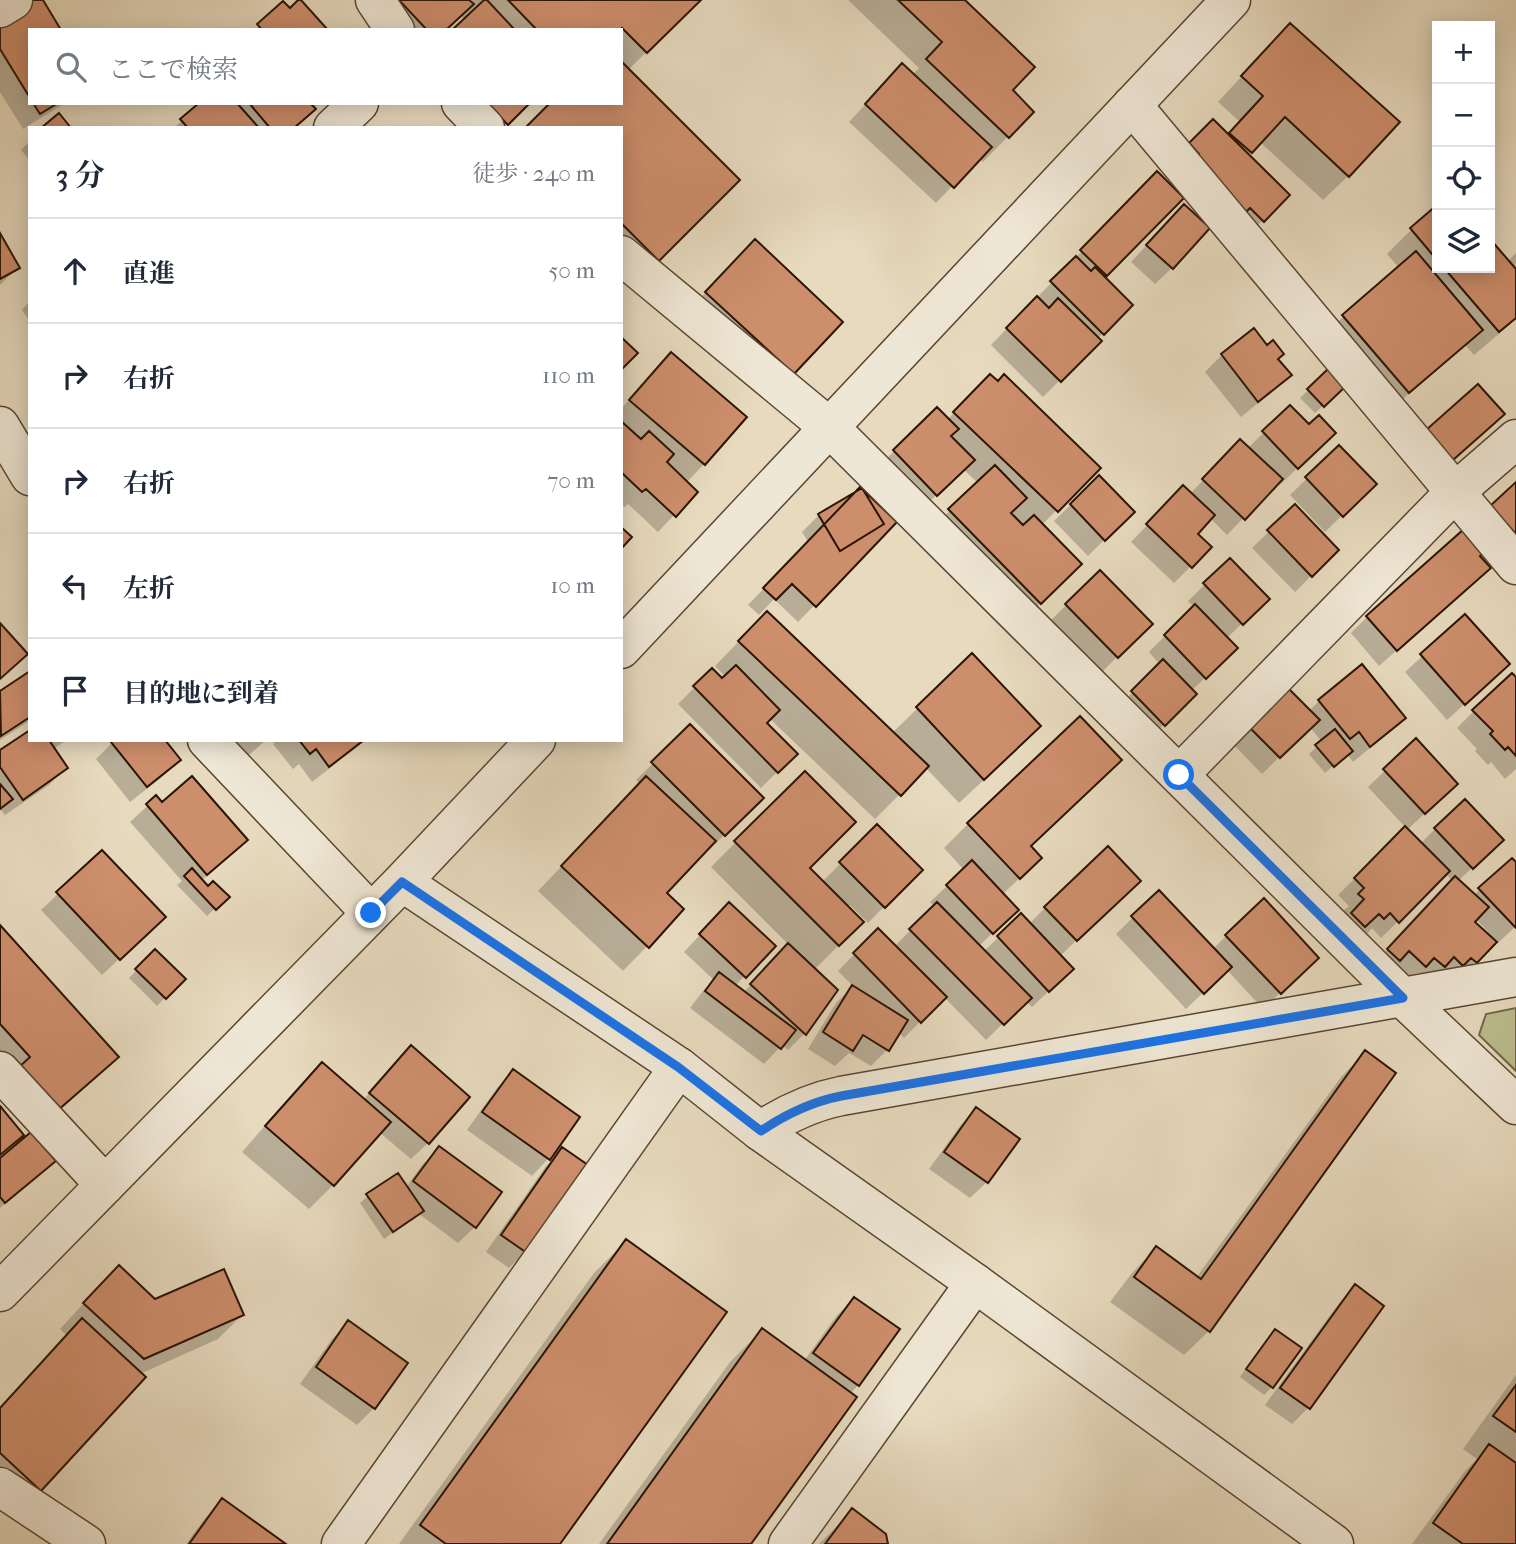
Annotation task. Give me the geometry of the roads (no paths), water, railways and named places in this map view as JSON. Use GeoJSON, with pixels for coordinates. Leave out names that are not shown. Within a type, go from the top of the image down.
{"type":"FeatureCollection","features":[{"type":"Feature","properties":{"kind":"street"},"geometry":{"type":"LineString","coordinates":[[0,8],[13,0]]}},
{"type":"Feature","properties":{"kind":"street"},"geometry":{"type":"LineString","coordinates":[[375,0],[394,28]]}},
{"type":"Feature","properties":{"kind":"street"},"geometry":{"type":"LineString","coordinates":[[623,647],[1231,0]]}},
{"type":"Feature","properties":{"kind":"street"},"geometry":{"type":"LineString","coordinates":[[335,126],[357,105]]}},
{"type":"Feature","properties":{"kind":"street"},"geometry":{"type":"LineString","coordinates":[[463,105],[483,126]]}},
{"type":"Feature","properties":{"kind":"street"},"geometry":{"type":"LineString","coordinates":[[1132,105],[1516,565]]}},
{"type":"Feature","properties":{"kind":"street"},"geometry":{"type":"LineString","coordinates":[[623,257],[830,428],[1403,998],[1516,1105]]}},
{"type":"Feature","properties":{"kind":"street"},"geometry":{"type":"LineString","coordinates":[[9,433],[28,472]]}},
{"type":"Feature","properties":{"kind":"street"},"geometry":{"type":"LineString","coordinates":[[1179,775],[1455,492],[1516,439]]}},
{"type":"Feature","properties":{"kind":"street"},"geometry":{"type":"LineString","coordinates":[[209,742],[371,913]]}},
{"type":"Feature","properties":{"kind":"street"},"geometry":{"type":"LineString","coordinates":[[0,1292],[402,882],[534,742]]}},
{"type":"Feature","properties":{"kind":"street"},"geometry":{"type":"LineString","coordinates":[[402,882],[678,1067],[761,1131],[1334,1544]]}},
{"type":"Feature","properties":{"kind":"street"},"geometry":{"type":"LineString","coordinates":[[761,1131],[794,1110],[841,1096],[1516,977]]}},
{"type":"Feature","properties":{"kind":"street"},"geometry":{"type":"LineString","coordinates":[[341,1544],[678,1067]]}},
{"type":"Feature","properties":{"kind":"street"},"geometry":{"type":"LineString","coordinates":[[0,1071],[105,1185]]}},
{"type":"Feature","properties":{"kind":"street"},"geometry":{"type":"LineString","coordinates":[[788,1544],[975,1283]]}},
{"type":"Feature","properties":{"kind":"street"},"geometry":{"type":"LineString","coordinates":[[0,1487],[86,1544]]}}]}
